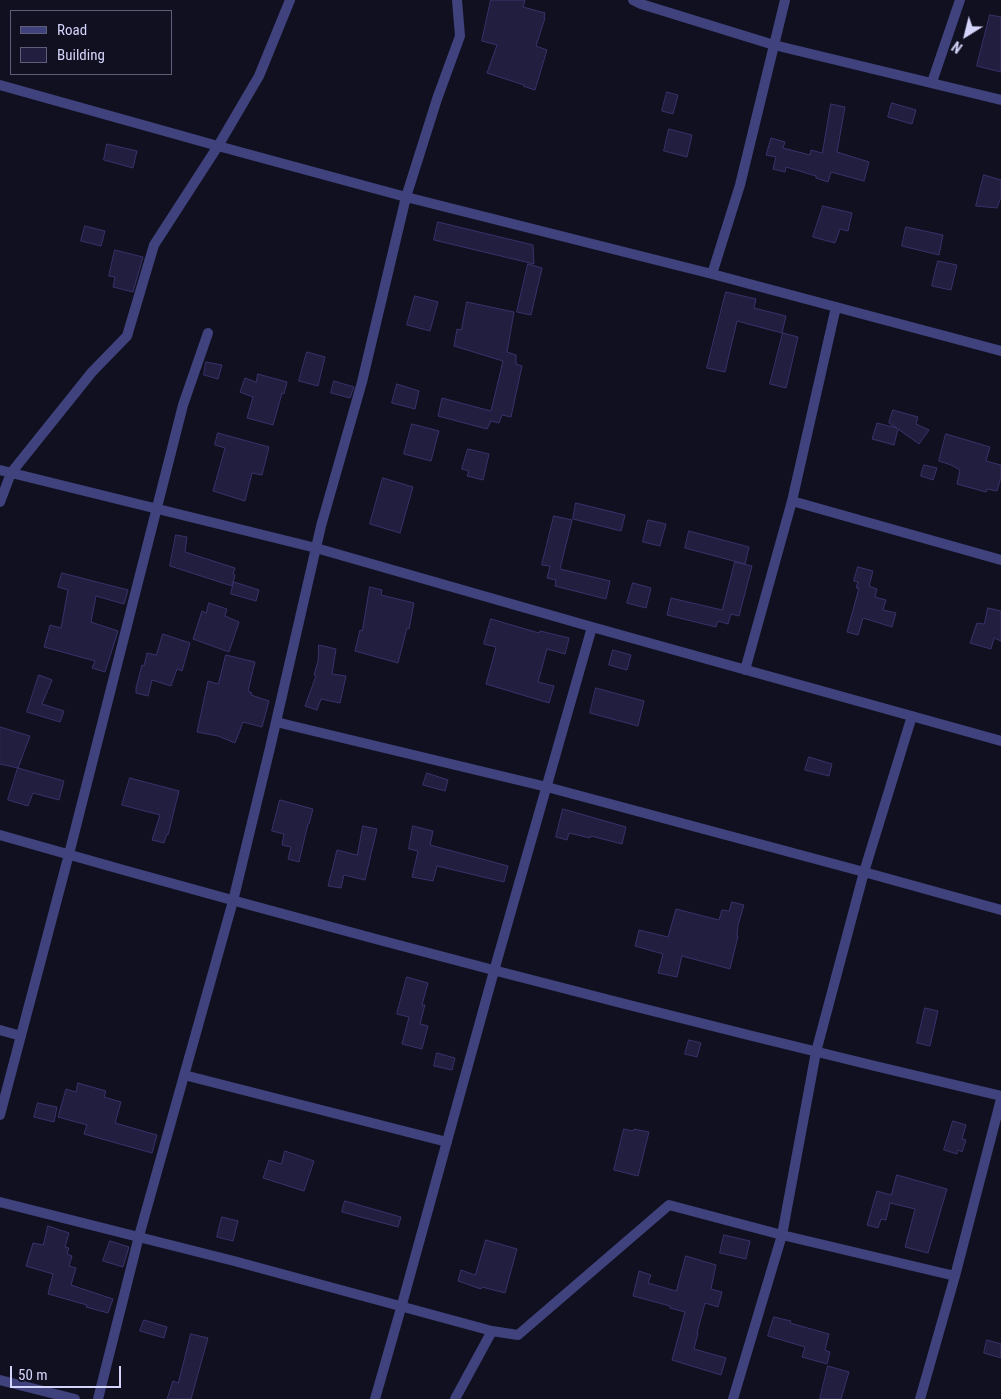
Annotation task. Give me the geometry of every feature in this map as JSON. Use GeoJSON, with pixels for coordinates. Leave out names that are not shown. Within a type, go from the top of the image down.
{"type":"FeatureCollection","features":[{"type":"Feature","properties":{"kind":"street"},"geometry":{"type":"LineString","coordinates":[[0,502],[11,473],[86,379],[127,336],[154,245],[218,146],[259,76],[290,0]]}},
{"type":"Feature","properties":{"kind":"street"},"geometry":{"type":"LineString","coordinates":[[98,1399],[138,1236],[232,901],[321,526],[362,382],[406,197],[437,98],[460,36],[457,0]]}},
{"type":"Feature","properties":{"kind":"street"},"geometry":{"type":"LineString","coordinates":[[633,0],[774,45],[1001,100]]}},
{"type":"Feature","properties":{"kind":"street"},"geometry":{"type":"LineString","coordinates":[[712,274],[740,186],[785,0]]}},
{"type":"Feature","properties":{"kind":"street"},"geometry":{"type":"LineString","coordinates":[[932,82],[960,0]]}},
{"type":"Feature","properties":{"kind":"street"},"geometry":{"type":"LineString","coordinates":[[0,85],[406,197],[712,274],[1001,351]]}},
{"type":"Feature","properties":{"kind":"street"},"geometry":{"type":"LineString","coordinates":[[745,670],[792,501],[836,307]]}},
{"type":"Feature","properties":{"kind":"street"},"geometry":{"type":"LineString","coordinates":[[0,1115],[69,854],[183,405],[208,333]]}},
{"type":"Feature","properties":{"kind":"street"},"geometry":{"type":"LineString","coordinates":[[0,470],[316,548],[1001,741]]}},
{"type":"Feature","properties":{"kind":"street"},"geometry":{"type":"LineString","coordinates":[[792,501],[1001,560]]}},
{"type":"Feature","properties":{"kind":"street"},"geometry":{"type":"LineString","coordinates":[[375,1399],[592,627]]}},
{"type":"Feature","properties":{"kind":"street"},"geometry":{"type":"LineString","coordinates":[[733,1399],[782,1235],[816,1052],[864,872],[912,716]]}},
{"type":"Feature","properties":{"kind":"street"},"geometry":{"type":"LineString","coordinates":[[276,722],[547,787],[1001,910]]}},
{"type":"Feature","properties":{"kind":"street"},"geometry":{"type":"LineString","coordinates":[[0,835],[232,901],[494,971],[1001,1098],[955,1276],[920,1399]]}},
{"type":"Feature","properties":{"kind":"street"},"geometry":{"type":"LineString","coordinates":[[0,1030],[21,1036]]}},
{"type":"Feature","properties":{"kind":"street"},"geometry":{"type":"LineString","coordinates":[[184,1075],[447,1142]]}},
{"type":"Feature","properties":{"kind":"street"},"geometry":{"type":"LineString","coordinates":[[0,1202],[234,1261],[401,1308],[492,1331],[518,1335],[669,1205],[782,1235],[955,1276]]}},
{"type":"Feature","properties":{"kind":"street"},"geometry":{"type":"LineString","coordinates":[[455,1399],[492,1331]]}},
{"type":"Feature","properties":{"kind":"street"},"geometry":{"type":"LineString","coordinates":[[0,1380],[75,1399]]}},
{"type":"Feature","properties":{"kind":"building"},"geometry":{"type":"Polygon","coordinates":[[[491,0],[525,0],[523,7],[545,13],[536,46],[547,50],[535,90],[487,73],[497,45],[482,41],[491,0]]]}},
{"type":"Feature","properties":{"kind":"building"},"geometry":{"type":"Polygon","coordinates":[[[990,15],[1001,17],[1001,72],[977,66],[990,15]]]}},
{"type":"Feature","properties":{"kind":"building"},"geometry":{"type":"Polygon","coordinates":[[[667,92],[678,95],[673,114],[662,111],[667,92]]]}},
{"type":"Feature","properties":{"kind":"building"},"geometry":{"type":"Polygon","coordinates":[[[892,103],[916,110],[912,124],[888,117],[892,103]]]}},
{"type":"Feature","properties":{"kind":"building"},"geometry":{"type":"Polygon","coordinates":[[[831,104],[845,107],[837,152],[869,162],[864,181],[831,172],[828,182],[816,178],[816,176],[786,167],[785,172],[773,169],[776,157],[766,155],[771,138],[785,142],[783,148],[810,155],[811,150],[822,153],[831,104]]]}},
{"type":"Feature","properties":{"kind":"building"},"geometry":{"type":"Polygon","coordinates":[[[669,129],[692,135],[687,157],[664,151],[669,129]]]}},
{"type":"Feature","properties":{"kind":"building"},"geometry":{"type":"Polygon","coordinates":[[[107,144],[137,151],[133,168],[104,160],[107,144]]]}},
{"type":"Feature","properties":{"kind":"building"},"geometry":{"type":"Polygon","coordinates":[[[984,175],[1001,180],[1001,197],[997,208],[976,206],[984,175]]]}},
{"type":"Feature","properties":{"kind":"building"},"geometry":{"type":"Polygon","coordinates":[[[823,206],[852,213],[848,231],[840,229],[835,243],[813,237],[823,206]]]}},
{"type":"Feature","properties":{"kind":"building"},"geometry":{"type":"Polygon","coordinates":[[[438,222],[533,245],[534,264],[434,240],[438,222]]]}},
{"type":"Feature","properties":{"kind":"building"},"geometry":{"type":"Polygon","coordinates":[[[85,226],[105,231],[101,246],[81,241],[85,226]]]}},
{"type":"Feature","properties":{"kind":"building"},"geometry":{"type":"Polygon","coordinates":[[[906,227],[943,235],[939,255],[902,246],[906,227]]]}},
{"type":"Feature","properties":{"kind":"building"},"geometry":{"type":"Polygon","coordinates":[[[115,250],[143,257],[133,292],[113,287],[115,277],[109,276],[115,250]]]}},
{"type":"Feature","properties":{"kind":"building"},"geometry":{"type":"Polygon","coordinates":[[[938,261],[957,265],[951,290],[932,286],[938,261]]]}},
{"type":"Feature","properties":{"kind":"building"},"geometry":{"type":"Polygon","coordinates":[[[528,264],[542,268],[531,315],[517,312],[528,264]]]}},
{"type":"Feature","properties":{"kind":"building"},"geometry":{"type":"Polygon","coordinates":[[[726,292],[756,299],[754,308],[786,316],[782,333],[737,321],[725,372],[707,368],[726,292]]]}},
{"type":"Feature","properties":{"kind":"building"},"geometry":{"type":"Polygon","coordinates":[[[415,296],[438,302],[430,331],[407,325],[415,296]]]}},
{"type":"Feature","properties":{"kind":"building"},"geometry":{"type":"Polygon","coordinates":[[[467,302],[514,312],[507,352],[516,355],[516,364],[522,366],[511,417],[502,415],[499,423],[491,421],[487,429],[438,416],[442,398],[491,411],[503,361],[454,346],[457,329],[461,330],[467,302]]]}},
{"type":"Feature","properties":{"kind":"building"},"geometry":{"type":"Polygon","coordinates":[[[783,333],[798,337],[786,388],[770,384],[783,333]]]}},
{"type":"Feature","properties":{"kind":"building"},"geometry":{"type":"Polygon","coordinates":[[[307,352],[325,357],[318,386],[299,381],[307,352]]]}},
{"type":"Feature","properties":{"kind":"building"},"geometry":{"type":"Polygon","coordinates":[[[206,362],[222,365],[218,379],[204,375],[206,362]]]}},
{"type":"Feature","properties":{"kind":"building"},"geometry":{"type":"Polygon","coordinates":[[[258,374],[287,382],[273,425],[247,418],[253,397],[240,392],[245,378],[256,382],[258,374]]]}},
{"type":"Feature","properties":{"kind":"building"},"geometry":{"type":"Polygon","coordinates":[[[334,381],[354,387],[350,398],[331,393],[334,381]]]}},
{"type":"Feature","properties":{"kind":"building"},"geometry":{"type":"Polygon","coordinates":[[[397,384],[419,391],[415,409],[392,403],[397,384]]]}},
{"type":"Feature","properties":{"kind":"building"},"geometry":{"type":"Polygon","coordinates":[[[893,410],[918,417],[916,424],[929,430],[919,444],[898,429],[894,445],[872,439],[877,423],[897,428],[889,423],[893,410]]]}},
{"type":"Feature","properties":{"kind":"building"},"geometry":{"type":"Polygon","coordinates":[[[412,424],[439,431],[431,461],[404,454],[412,424]]]}},
{"type":"Feature","properties":{"kind":"building"},"geometry":{"type":"Polygon","coordinates":[[[218,433],[269,447],[262,475],[252,473],[245,501],[213,491],[225,448],[215,445],[218,433]]]}},
{"type":"Feature","properties":{"kind":"building"},"geometry":{"type":"Polygon","coordinates":[[[946,434],[990,447],[986,461],[1001,465],[1001,477],[997,491],[987,489],[986,492],[957,484],[960,470],[939,461],[946,434]]]}},
{"type":"Feature","properties":{"kind":"building"},"geometry":{"type":"Polygon","coordinates":[[[468,449],[489,454],[483,480],[467,476],[469,471],[462,469],[468,449]]]}},
{"type":"Feature","properties":{"kind":"building"},"geometry":{"type":"Polygon","coordinates":[[[924,465],[937,468],[933,480],[921,476],[924,465]]]}},
{"type":"Feature","properties":{"kind":"building"},"geometry":{"type":"Polygon","coordinates":[[[383,478],[413,487],[400,533],[370,524],[383,478]]]}},
{"type":"Feature","properties":{"kind":"building"},"geometry":{"type":"Polygon","coordinates":[[[576,503],[625,515],[621,531],[573,519],[576,503]]]}},
{"type":"Feature","properties":{"kind":"building"},"geometry":{"type":"Polygon","coordinates":[[[554,516],[572,520],[560,569],[610,581],[606,599],[555,586],[556,580],[547,578],[550,566],[542,565],[554,516]]]}},
{"type":"Feature","properties":{"kind":"building"},"geometry":{"type":"Polygon","coordinates":[[[648,520],[666,524],[660,546],[643,542],[648,520]]]}},
{"type":"Feature","properties":{"kind":"building"},"geometry":{"type":"Polygon","coordinates":[[[689,531],[749,547],[745,564],[685,548],[689,531]]]}},
{"type":"Feature","properties":{"kind":"building"},"geometry":{"type":"Polygon","coordinates":[[[176,535],[187,537],[185,552],[235,568],[232,586],[170,566],[176,535]]]}},
{"type":"Feature","properties":{"kind":"building"},"geometry":{"type":"Polygon","coordinates":[[[735,562],[752,566],[739,616],[731,614],[728,624],[718,621],[716,627],[667,615],[671,598],[722,610],[735,562]]]}},
{"type":"Feature","properties":{"kind":"building"},"geometry":{"type":"Polygon","coordinates":[[[858,567],[873,571],[869,586],[877,589],[875,597],[886,600],[883,610],[896,613],[892,627],[863,618],[858,635],[847,632],[859,588],[856,588],[858,582],[854,581],[858,567]]]}},
{"type":"Feature","properties":{"kind":"building"},"geometry":{"type":"Polygon","coordinates":[[[62,573],[128,590],[124,604],[96,596],[91,622],[118,631],[105,672],[92,668],[95,661],[44,647],[50,625],[61,628],[68,590],[58,587],[62,573]]]}},
{"type":"Feature","properties":{"kind":"building"},"geometry":{"type":"Polygon","coordinates":[[[234,582],[259,590],[256,601],[231,594],[234,582]]]}},
{"type":"Feature","properties":{"kind":"building"},"geometry":{"type":"Polygon","coordinates":[[[633,583],[651,588],[646,608],[627,603],[633,583]]]}},
{"type":"Feature","properties":{"kind":"building"},"geometry":{"type":"Polygon","coordinates":[[[370,587],[382,590],[381,595],[414,603],[409,629],[407,628],[398,663],[355,651],[360,630],[362,631],[370,587]]]}},
{"type":"Feature","properties":{"kind":"building"},"geometry":{"type":"Polygon","coordinates":[[[209,603],[227,609],[225,616],[239,622],[229,652],[193,639],[202,611],[206,613],[209,603]]]}},
{"type":"Feature","properties":{"kind":"building"},"geometry":{"type":"Polygon","coordinates":[[[988,608],[1001,611],[1001,641],[994,638],[991,649],[970,643],[977,623],[984,624],[988,608]]]}},
{"type":"Feature","properties":{"kind":"building"},"geometry":{"type":"Polygon","coordinates":[[[491,619],[539,633],[540,631],[569,638],[565,654],[547,649],[538,682],[554,686],[549,703],[486,684],[496,647],[484,644],[491,619]]]}},
{"type":"Feature","properties":{"kind":"building"},"geometry":{"type":"Polygon","coordinates":[[[163,634],[190,643],[182,671],[177,669],[171,686],[152,680],[148,696],[136,693],[142,665],[144,666],[147,653],[156,655],[163,634]]]}},
{"type":"Feature","properties":{"kind":"building"},"geometry":{"type":"Polygon","coordinates":[[[319,645],[336,649],[332,674],[346,676],[340,703],[321,699],[317,710],[305,706],[316,676],[314,675],[318,661],[319,645]]]}},
{"type":"Feature","properties":{"kind":"building"},"geometry":{"type":"Polygon","coordinates":[[[613,650],[631,655],[627,670],[609,665],[613,650]]]}},
{"type":"Feature","properties":{"kind":"building"},"geometry":{"type":"Polygon","coordinates":[[[226,655],[255,662],[248,691],[252,693],[251,695],[269,701],[262,727],[243,722],[235,743],[218,736],[197,732],[208,681],[218,684],[226,655]]]}},
{"type":"Feature","properties":{"kind":"building"},"geometry":{"type":"Polygon","coordinates":[[[39,675],[52,680],[42,704],[64,711],[60,722],[27,712],[39,675]]]}},
{"type":"Feature","properties":{"kind":"building"},"geometry":{"type":"Polygon","coordinates":[[[596,688],[644,701],[638,726],[590,713],[596,688]]]}},
{"type":"Feature","properties":{"kind":"building"},"geometry":{"type":"Polygon","coordinates":[[[0,727],[30,736],[18,768],[0,764],[0,727]]]}},
{"type":"Feature","properties":{"kind":"building"},"geometry":{"type":"Polygon","coordinates":[[[809,757],[832,764],[829,776],[805,770],[809,757]]]}},
{"type":"Feature","properties":{"kind":"building"},"geometry":{"type":"Polygon","coordinates":[[[18,768],[64,781],[59,800],[33,793],[28,806],[8,800],[18,768]]]}},
{"type":"Feature","properties":{"kind":"building"},"geometry":{"type":"Polygon","coordinates":[[[427,773],[448,780],[445,791],[423,785],[427,773]]]}},
{"type":"Feature","properties":{"kind":"building"},"geometry":{"type":"Polygon","coordinates":[[[130,778],[179,791],[168,835],[164,843],[152,840],[160,815],[122,805],[130,778]]]}},
{"type":"Feature","properties":{"kind":"building"},"geometry":{"type":"Polygon","coordinates":[[[280,800],[313,809],[299,862],[288,859],[291,847],[282,845],[284,834],[272,831],[280,800]]]}},
{"type":"Feature","properties":{"kind":"building"},"geometry":{"type":"Polygon","coordinates":[[[563,809],[626,827],[622,844],[591,836],[590,838],[569,833],[567,840],[556,837],[563,809]]]}},
{"type":"Feature","properties":{"kind":"building"},"geometry":{"type":"Polygon","coordinates":[[[363,826],[377,829],[365,880],[344,875],[341,888],[328,886],[337,850],[357,855],[363,826]]]}},
{"type":"Feature","properties":{"kind":"building"},"geometry":{"type":"Polygon","coordinates":[[[413,826],[433,831],[430,845],[508,866],[504,882],[437,866],[433,881],[412,877],[418,851],[409,849],[413,826]]]}},
{"type":"Feature","properties":{"kind":"building"},"geometry":{"type":"Polygon","coordinates":[[[732,902],[744,905],[738,925],[738,936],[730,969],[682,956],[677,977],[658,973],[663,954],[635,946],[639,930],[668,937],[676,909],[719,920],[722,910],[729,911],[732,902]]]}},
{"type":"Feature","properties":{"kind":"building"},"geometry":{"type":"Polygon","coordinates":[[[407,977],[428,983],[422,1005],[425,1005],[420,1024],[428,1026],[422,1049],[402,1044],[409,1017],[397,1014],[407,977]]]}},
{"type":"Feature","properties":{"kind":"building"},"geometry":{"type":"Polygon","coordinates":[[[925,1008],[938,1011],[930,1046],[917,1043],[925,1008]]]}},
{"type":"Feature","properties":{"kind":"building"},"geometry":{"type":"Polygon","coordinates":[[[689,1040],[701,1043],[697,1057],[685,1054],[689,1040]]]}},
{"type":"Feature","properties":{"kind":"building"},"geometry":{"type":"Polygon","coordinates":[[[437,1053],[455,1058],[452,1070],[434,1066],[437,1053]]]}},
{"type":"Feature","properties":{"kind":"building"},"geometry":{"type":"Polygon","coordinates":[[[78,1083],[106,1091],[104,1097],[121,1102],[115,1123],[157,1135],[152,1153],[84,1134],[87,1125],[58,1117],[66,1089],[76,1092],[78,1083]]]}},
{"type":"Feature","properties":{"kind":"building"},"geometry":{"type":"Polygon","coordinates":[[[38,1103],[57,1107],[54,1122],[34,1117],[38,1103]]]}},
{"type":"Feature","properties":{"kind":"building"},"geometry":{"type":"Polygon","coordinates":[[[953,1121],[966,1125],[962,1139],[966,1140],[962,1152],[958,1150],[957,1154],[944,1150],[953,1121]]]}},
{"type":"Feature","properties":{"kind":"building"},"geometry":{"type":"Polygon","coordinates":[[[624,1129],[649,1132],[638,1176],[614,1170],[624,1129]]]}},
{"type":"Feature","properties":{"kind":"building"},"geometry":{"type":"Polygon","coordinates":[[[285,1151],[314,1161],[304,1191],[263,1178],[269,1160],[281,1164],[285,1151]]]}},
{"type":"Feature","properties":{"kind":"building"},"geometry":{"type":"Polygon","coordinates":[[[897,1175],[947,1189],[928,1253],[905,1247],[915,1209],[890,1203],[886,1220],[881,1219],[878,1228],[867,1225],[877,1191],[891,1195],[897,1175]]]}},
{"type":"Feature","properties":{"kind":"building"},"geometry":{"type":"Polygon","coordinates":[[[345,1201],[401,1217],[398,1227],[342,1212],[345,1201]]]}},
{"type":"Feature","properties":{"kind":"building"},"geometry":{"type":"Polygon","coordinates":[[[222,1217],[238,1221],[233,1241],[217,1237],[222,1217]]]}},
{"type":"Feature","properties":{"kind":"building"},"geometry":{"type":"Polygon","coordinates":[[[48,1226],[69,1233],[65,1247],[69,1248],[67,1254],[72,1256],[69,1266],[76,1268],[71,1285],[113,1299],[108,1313],[48,1294],[53,1274],[26,1266],[33,1243],[43,1245],[48,1226]]]}},
{"type":"Feature","properties":{"kind":"building"},"geometry":{"type":"Polygon","coordinates":[[[724,1235],[750,1241],[746,1259],[720,1253],[724,1235]]]}},
{"type":"Feature","properties":{"kind":"building"},"geometry":{"type":"Polygon","coordinates":[[[486,1240],[517,1249],[505,1293],[482,1287],[481,1289],[458,1281],[461,1270],[475,1275],[486,1240]]]}},
{"type":"Feature","properties":{"kind":"building"},"geometry":{"type":"Polygon","coordinates":[[[110,1241],[129,1247],[123,1267],[103,1261],[110,1241]]]}},
{"type":"Feature","properties":{"kind":"building"},"geometry":{"type":"Polygon","coordinates":[[[686,1256],[716,1265],[711,1289],[722,1292],[718,1307],[705,1303],[694,1349],[726,1358],[721,1375],[672,1360],[685,1312],[633,1296],[639,1271],[651,1275],[648,1283],[676,1291],[686,1256]]]}},
{"type":"Feature","properties":{"kind":"building"},"geometry":{"type":"Polygon","coordinates":[[[774,1317],[829,1334],[825,1350],[830,1352],[827,1364],[802,1357],[805,1347],[768,1336],[774,1317]]]}},
{"type":"Feature","properties":{"kind":"building"},"geometry":{"type":"Polygon","coordinates":[[[144,1320],[167,1327],[164,1338],[140,1331],[144,1320]]]}},
{"type":"Feature","properties":{"kind":"building"},"geometry":{"type":"Polygon","coordinates":[[[191,1334],[208,1338],[191,1399],[167,1399],[173,1381],[178,1383],[191,1334]]]}},
{"type":"Feature","properties":{"kind":"building"},"geometry":{"type":"Polygon","coordinates":[[[987,1340],[1001,1344],[1001,1358],[984,1353],[987,1340]]]}},
{"type":"Feature","properties":{"kind":"building"},"geometry":{"type":"Polygon","coordinates":[[[828,1366],[849,1372],[841,1399],[820,1399],[828,1366]]]}}]}
